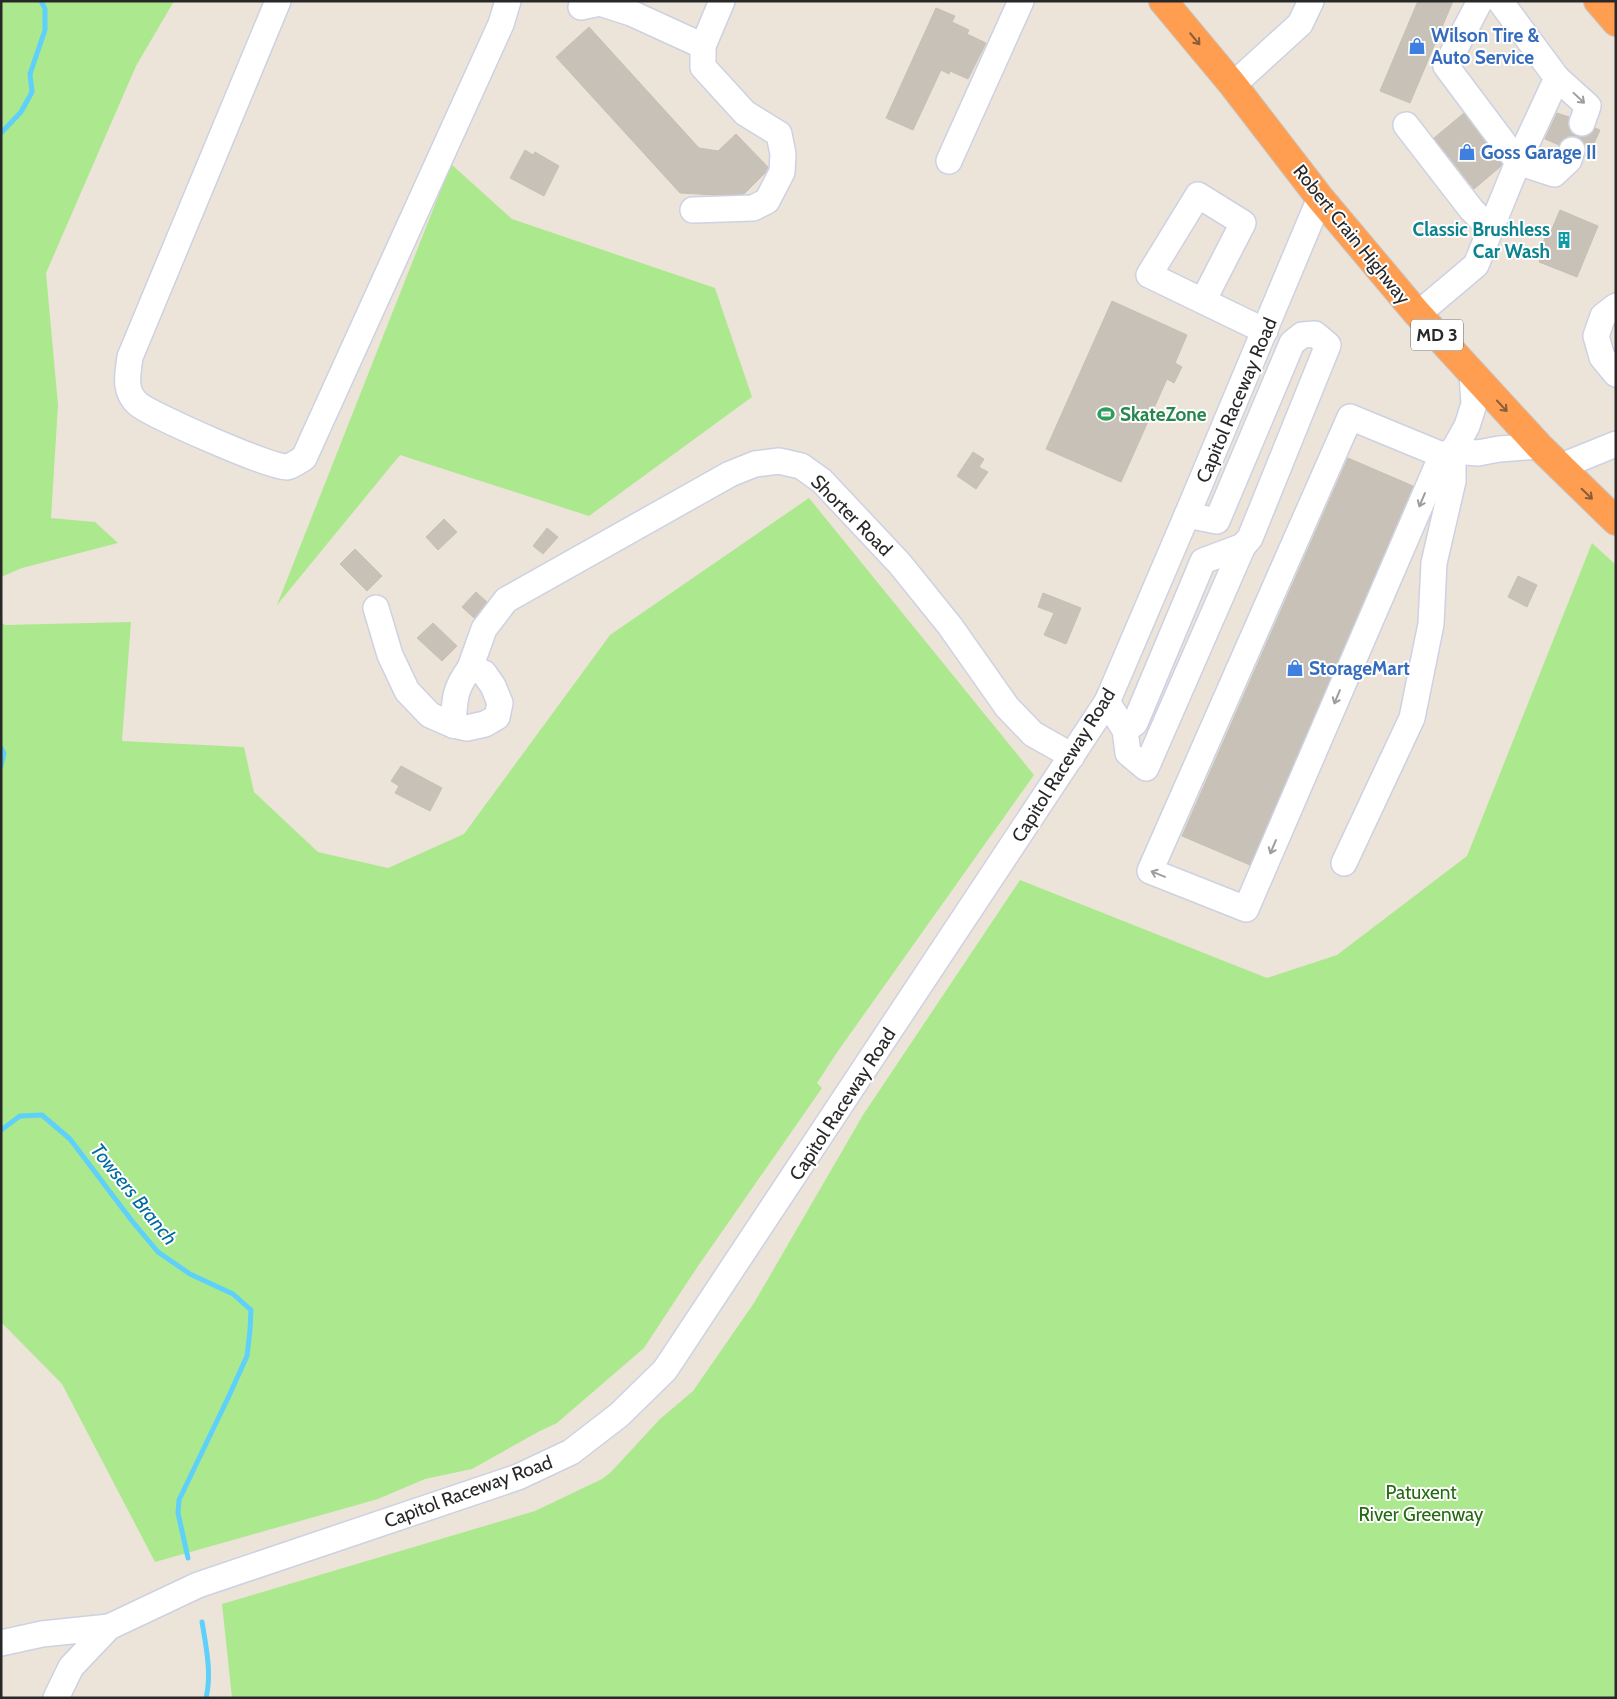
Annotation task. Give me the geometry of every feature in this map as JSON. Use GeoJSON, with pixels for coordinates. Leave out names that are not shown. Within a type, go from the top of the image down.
{"type":"FeatureCollection","features":[{"type":"Feature","properties":{"kind":"highway","name":"Robert Crain Highway"},"geometry":{"type":"LineString","coordinates":[[1164,1],[1233,85],[1320,198],[1418,314],[1559,467],[1616,521]]}},
{"type":"Feature","properties":{"kind":"highway"},"geometry":{"type":"LineString","coordinates":[[1598,1],[1616,22]]}},
{"type":"Feature","properties":{"kind":"street"},"geometry":{"type":"LineString","coordinates":[[278,1],[130,357],[127,386],[138,404],[193,432],[267,463],[287,467],[304,458],[489,51],[501,24],[508,1]]}},
{"type":"Feature","properties":{"kind":"street"},"geometry":{"type":"LineString","coordinates":[[693,210],[753,208],[767,201],[782,172],[783,154],[779,134],[745,113],[703,67],[704,46],[722,1]]}},
{"type":"Feature","properties":{"kind":"street"},"geometry":{"type":"LineString","coordinates":[[949,161],[1020,1]]}},
{"type":"Feature","properties":{"kind":"street"},"geometry":{"type":"LineString","coordinates":[[1233,85],[1300,24],[1311,1]]}},
{"type":"Feature","properties":{"kind":"street"},"geometry":{"type":"LineString","coordinates":[[1480,1],[1446,66],[1518,162],[1554,174],[1570,155]]}},
{"type":"Feature","properties":{"kind":"street"},"geometry":{"type":"LineString","coordinates":[[1500,1],[1557,78],[1588,106],[1582,123]]}},
{"type":"Feature","properties":{"kind":"street"},"geometry":{"type":"LineString","coordinates":[[581,8],[600,3],[632,13],[704,46]]}},
{"type":"Feature","properties":{"kind":"street"},"geometry":{"type":"LineString","coordinates":[[1418,314],[1476,265],[1518,162],[1557,78]]}},
{"type":"Feature","properties":{"kind":"street"},"geometry":{"type":"LineString","coordinates":[[1406,125],[1471,210],[1491,230]]}},
{"type":"Feature","properties":{"kind":"street","name":"Capitol Raceway Road"},"geometry":{"type":"LineString","coordinates":[[56,1698],[71,1667],[109,1627],[198,1585],[518,1477],[571,1452],[619,1415],[665,1370],[1107,702],[1188,515],[1320,198]]}},
{"type":"Feature","properties":{"kind":"street"},"geometry":{"type":"LineString","coordinates":[[1203,301],[1265,331]]}},
{"type":"Feature","properties":{"kind":"street"},"geometry":{"type":"LineString","coordinates":[[1616,306],[1604,316],[1596,336],[1602,357],[1616,374]]}},
{"type":"Feature","properties":{"kind":"street"},"geometry":{"type":"LineString","coordinates":[[1107,702],[1125,730],[1128,753],[1146,768],[1243,546],[1250,538],[1328,345],[1315,334],[1302,335],[1292,342],[1217,521],[1188,515]]}},
{"type":"Feature","properties":{"kind":"street"},"geometry":{"type":"LineString","coordinates":[[1472,374],[1474,404],[1467,426],[1447,453],[1246,909],[1150,871],[1350,417],[1447,453],[1478,453],[1499,449],[1539,446]]}},
{"type":"Feature","properties":{"kind":"street"},"geometry":{"type":"LineString","coordinates":[[1559,467],[1616,444]]}},
{"type":"Feature","properties":{"kind":"street"},"geometry":{"type":"LineString","coordinates":[[1344,863],[1412,718],[1431,624],[1434,562],[1453,481],[1447,453]]}},
{"type":"Feature","properties":{"kind":"street","name":"Shorter Road"},"geometry":{"type":"LineString","coordinates":[[453,725],[455,700],[459,683],[470,668],[484,629],[506,600],[730,474],[755,464],[779,461],[801,466],[822,481],[900,564],[950,626],[1007,707],[1033,734],[1072,756]]}},
{"type":"Feature","properties":{"kind":"street"},"geometry":{"type":"LineString","coordinates":[[1125,730],[1135,723],[1203,561],[1243,546]]}},
{"type":"Feature","properties":{"kind":"street"},"geometry":{"type":"LineString","coordinates":[[376,608],[390,655],[407,692],[430,716],[467,728],[485,724],[497,717],[500,703],[493,686],[484,673],[470,668]]}},
{"type":"Feature","properties":{"kind":"street"},"geometry":{"type":"LineString","coordinates":[[1,1643],[42,1634],[109,1627]]}},
{"type":"Feature","properties":{"kind":"green space"},"geometry":{"type":"Polygon","coordinates":[[[1,1],[174,1],[136,66],[46,273],[58,405],[51,518],[95,522],[118,543],[22,568],[1,577],[1,1]]]}},
{"type":"Feature","properties":{"kind":"green space"},"geometry":{"type":"Polygon","coordinates":[[[451,164],[512,219],[715,288],[752,397],[589,516],[400,455],[277,605],[451,164]]]}},
{"type":"Feature","properties":{"kind":"green space"},"geometry":{"type":"Polygon","coordinates":[[[809,498],[1034,775],[838,1051],[817,1083],[822,1088],[696,1269],[644,1348],[557,1423],[472,1469],[425,1479],[378,1499],[155,1562],[62,1384],[1,1322],[1,622],[5,625],[131,622],[122,741],[244,747],[254,792],[318,852],[388,868],[464,834],[610,635],[809,498]]]}},
{"type":"Feature","properties":{"kind":"green space","name":"Patuxent River Greenway"},"geometry":{"type":"Polygon","coordinates":[[[1592,543],[1616,565],[1616,1698],[232,1698],[222,1604],[535,1511],[602,1479],[611,1472],[660,1419],[693,1391],[754,1303],[863,1115],[1020,880],[1267,978],[1337,955],[1467,856],[1592,543]]]}},
{"type":"Feature","properties":{"kind":"building","name":"Wilson Tire & Auto Service"},"geometry":{"type":"Polygon","coordinates":[[[1418,1],[1453,1],[1410,103],[1380,91],[1418,1]]]}},
{"type":"Feature","properties":{"kind":"building"},"geometry":{"type":"Polygon","coordinates":[[[936,8],[955,16],[952,22],[969,30],[967,34],[986,43],[968,79],[950,71],[949,74],[941,70],[913,130],[886,118],[936,8]]]}},
{"type":"Feature","properties":{"kind":"building"},"geometry":{"type":"Polygon","coordinates":[[[589,27],[699,148],[718,151],[736,134],[768,167],[765,173],[744,194],[680,193],[556,57],[589,27]]]}},
{"type":"Feature","properties":{"kind":"building","name":"Goss Garage II"},"geometry":{"type":"Polygon","coordinates":[[[1464,113],[1502,164],[1474,189],[1434,138],[1464,113]]]}},
{"type":"Feature","properties":{"kind":"building"},"geometry":{"type":"Polygon","coordinates":[[[1557,113],[1569,117],[1568,126],[1571,133],[1577,136],[1568,136],[1559,145],[1545,139],[1557,113]]]}},
{"type":"Feature","properties":{"kind":"building"},"geometry":{"type":"Polygon","coordinates":[[[1595,128],[1600,130],[1588,157],[1585,156],[1586,147],[1583,141],[1577,136],[1585,137],[1591,134],[1595,128]]]}},
{"type":"Feature","properties":{"kind":"building"},"geometry":{"type":"Polygon","coordinates":[[[525,150],[533,155],[535,152],[559,166],[544,196],[510,178],[525,150]]]}},
{"type":"Feature","properties":{"kind":"building","name":"Classic Brushless Car Wash"},"geometry":{"type":"Polygon","coordinates":[[[1560,210],[1598,226],[1577,277],[1539,262],[1544,249],[1541,248],[1546,235],[1549,236],[1560,210]]]}},
{"type":"Feature","properties":{"kind":"building","name":"SkateZone"},"geometry":{"type":"Polygon","coordinates":[[[1112,301],[1187,335],[1175,363],[1182,367],[1174,383],[1167,379],[1121,482],[1046,449],[1112,301]]]}},
{"type":"Feature","properties":{"kind":"building"},"geometry":{"type":"Polygon","coordinates":[[[973,452],[984,459],[979,467],[988,472],[976,489],[957,476],[973,452]]]}},
{"type":"Feature","properties":{"kind":"building","name":"StorageMart"},"geometry":{"type":"Polygon","coordinates":[[[1348,458],[1413,486],[1250,865],[1182,836],[1348,458]]]}},
{"type":"Feature","properties":{"kind":"building"},"geometry":{"type":"Polygon","coordinates":[[[444,519],[457,532],[438,550],[426,537],[444,519]]]}},
{"type":"Feature","properties":{"kind":"building"},"geometry":{"type":"Polygon","coordinates":[[[547,528],[558,537],[543,554],[533,546],[547,528]]]}},
{"type":"Feature","properties":{"kind":"building"},"geometry":{"type":"Polygon","coordinates":[[[355,549],[382,576],[367,591],[340,564],[355,549]]]}},
{"type":"Feature","properties":{"kind":"building"},"geometry":{"type":"Polygon","coordinates":[[[1518,576],[1537,585],[1527,607],[1508,597],[1518,576]]]}},
{"type":"Feature","properties":{"kind":"building"},"geometry":{"type":"Polygon","coordinates":[[[476,592],[487,602],[474,618],[462,607],[476,592]]]}},
{"type":"Feature","properties":{"kind":"building"},"geometry":{"type":"Polygon","coordinates":[[[1043,593],[1081,608],[1066,644],[1044,635],[1054,613],[1038,607],[1043,593]]]}},
{"type":"Feature","properties":{"kind":"building"},"geometry":{"type":"Polygon","coordinates":[[[433,623],[457,646],[442,661],[417,638],[433,623]]]}},
{"type":"Feature","properties":{"kind":"building"},"geometry":{"type":"Polygon","coordinates":[[[401,766],[442,788],[430,811],[395,793],[399,786],[391,781],[401,766]]]}},
{"type":"Feature","properties":{"kind":"waterway"},"geometry":{"type":"LineString","coordinates":[[1,133],[21,112],[32,92],[30,74],[45,30],[45,9],[41,1]]}},
{"type":"Feature","properties":{"kind":"waterway"},"geometry":{"type":"LineString","coordinates":[[1,748],[4,753],[1,766]]}},
{"type":"Feature","properties":{"kind":"waterway","name":"Towsers Branch"},"geometry":{"type":"LineString","coordinates":[[1,1130],[20,1116],[42,1115],[70,1139],[158,1252],[190,1274],[233,1294],[251,1310],[247,1356],[179,1500],[178,1513],[188,1558]]}},
{"type":"Feature","properties":{"kind":"waterway","name":"Towsers Branch"},"geometry":{"type":"LineString","coordinates":[[202,1622],[207,1650],[208,1689],[206,1698]]}},
{"type":"Feature","properties":{"kind":"place","name":"Wilson Tire & Auto Service"},"geometry":{"type":"Point","coordinates":[1417,46]}},
{"type":"Feature","properties":{"kind":"place","name":"Goss Garage II"},"geometry":{"type":"Point","coordinates":[1467,152]}},
{"type":"Feature","properties":{"kind":"place","name":"Classic Brushless Car Wash"},"geometry":{"type":"Point","coordinates":[1564,240]}},
{"type":"Feature","properties":{"kind":"place","name":"SkateZone"},"geometry":{"type":"Point","coordinates":[1106,414]}},
{"type":"Feature","properties":{"kind":"place","name":"StorageMart"},"geometry":{"type":"Point","coordinates":[1295,668]}}]}
